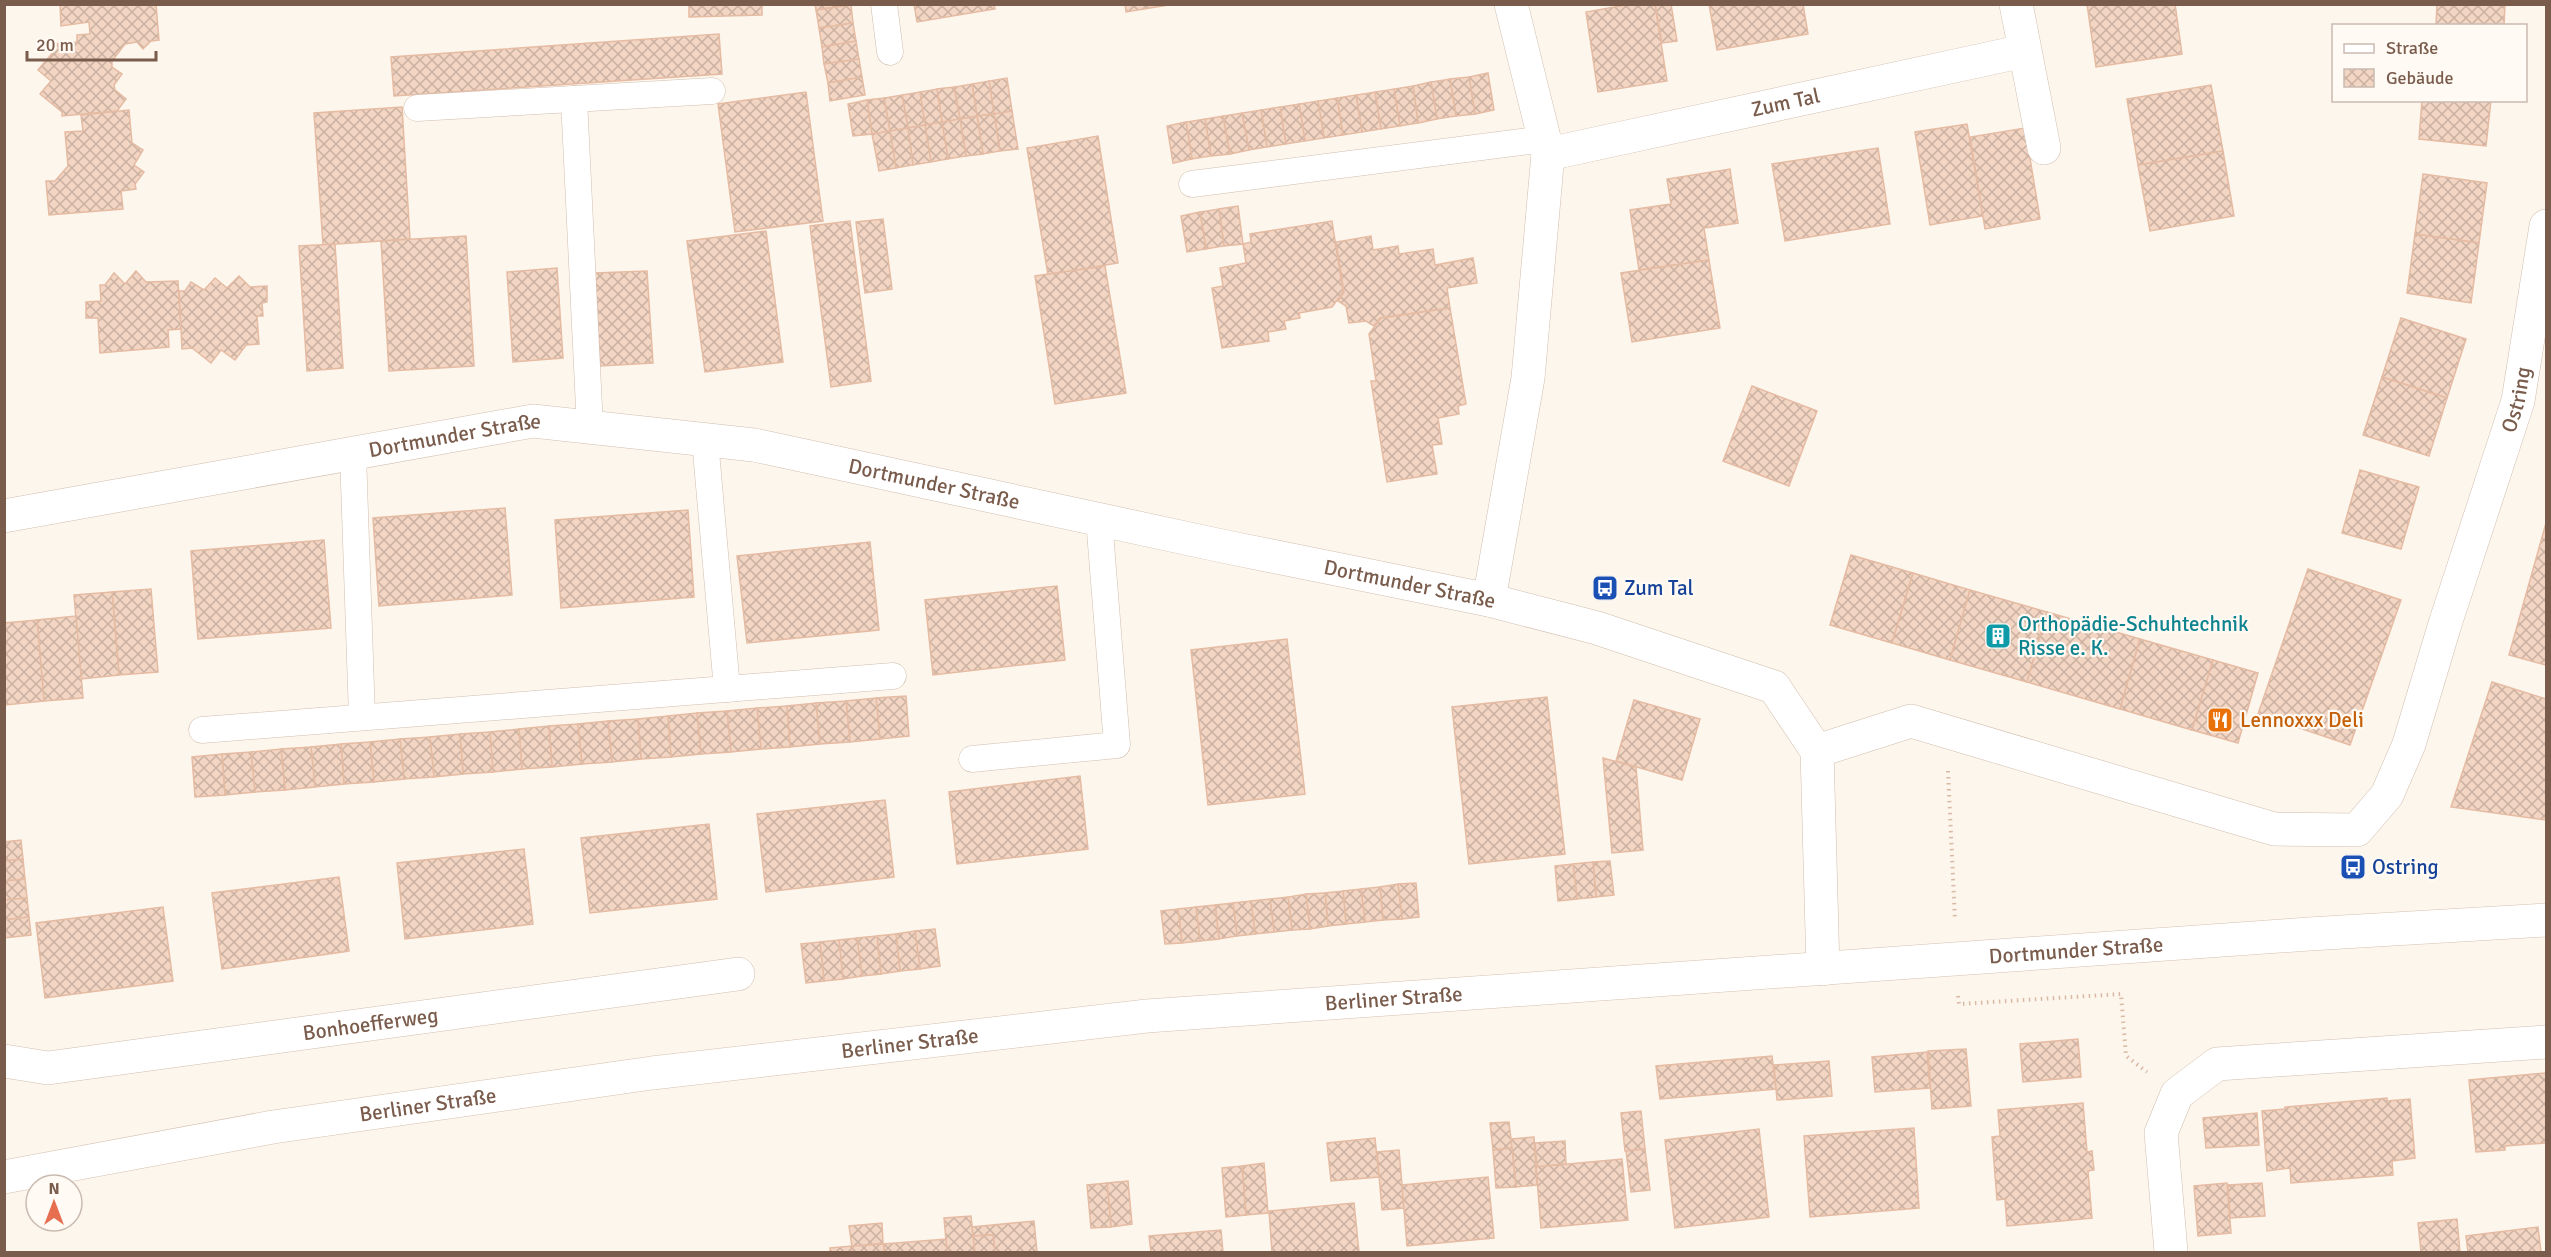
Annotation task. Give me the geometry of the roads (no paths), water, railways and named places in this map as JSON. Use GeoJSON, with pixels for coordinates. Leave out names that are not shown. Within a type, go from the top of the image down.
{"type":"FeatureCollection","features":[{"type":"Feature","properties":{"kind":"street"},"geometry":{"type":"LineString","coordinates":[[1489,600],[1528,378],[1546,147],[1511,4]]}},
{"type":"Feature","properties":{"kind":"street"},"geometry":{"type":"LineString","coordinates":[[2016,4],[2044,148]]}},
{"type":"Feature","properties":{"kind":"street","name":"Zum Tal"},"geometry":{"type":"LineString","coordinates":[[1546,147],[2024,51]]}},
{"type":"Feature","properties":{"kind":"street","name":"Ostring"},"geometry":{"type":"LineString","coordinates":[[1817,751],[1911,721],[2274,830],[2357,830],[2387,795],[2409,744],[2445,624],[2518,400],[2540,312],[2547,226]]}},
{"type":"Feature","properties":{"kind":"street","name":"Dortmunder Straße"},"geometry":{"type":"LineString","coordinates":[[4,516],[533,421],[754,446],[1489,600],[1596,628],[1774,687],[1817,751]]}},
{"type":"Feature","properties":{"kind":"street"},"geometry":{"type":"LineString","coordinates":[[1817,751],[1823,969]]}},
{"type":"Feature","properties":{"kind":"street","name":"Dortmunder Straße"},"geometry":{"type":"LineString","coordinates":[[1823,969],[2547,920]]}},
{"type":"Feature","properties":{"kind":"street","name":"Berliner Straße"},"geometry":{"type":"LineString","coordinates":[[4,1177],[273,1127],[640,1074],[1123,1018],[1244,1007],[1823,969]]}},
{"type":"Feature","properties":{"kind":"street","name":"Bonhoefferweg"},"geometry":{"type":"LineString","coordinates":[[4,1061],[48,1068],[738,974]]}},
{"type":"Feature","properties":{"kind":"street"},"geometry":{"type":"LineString","coordinates":[[2171,1252],[2161,1133],[2177,1094],[2217,1064],[2547,1041]]}},
{"type":"Feature","properties":{"kind":"lane"},"geometry":{"type":"LineString","coordinates":[[884,4],[890,52]]}},
{"type":"Feature","properties":{"kind":"lane"},"geometry":{"type":"LineString","coordinates":[[417,108],[712,91]]}},
{"type":"Feature","properties":{"kind":"lane"},"geometry":{"type":"LineString","coordinates":[[574,99],[590,428]]}},
{"type":"Feature","properties":{"kind":"lane"},"geometry":{"type":"LineString","coordinates":[[1192,184],[1546,147]]}},
{"type":"Feature","properties":{"kind":"lane"},"geometry":{"type":"LineString","coordinates":[[705,440],[727,689]]}},
{"type":"Feature","properties":{"kind":"lane"},"geometry":{"type":"LineString","coordinates":[[353,454],[363,717]]}},
{"type":"Feature","properties":{"kind":"lane"},"geometry":{"type":"LineString","coordinates":[[972,759],[1117,744],[1099,519]]}},
{"type":"Feature","properties":{"kind":"lane"},"geometry":{"type":"LineString","coordinates":[[202,730],[893,676]]}},
{"type":"Feature","properties":{"kind":"place","name":"Zum Tal"},"geometry":{"type":"Point","coordinates":[1605,588]}},
{"type":"Feature","properties":{"kind":"place","name":"Orthopädie-Schuhtechnik Risse e. K."},"geometry":{"type":"Point","coordinates":[1998,636]}},
{"type":"Feature","properties":{"kind":"place","name":"Lennoxxx Deli"},"geometry":{"type":"Point","coordinates":[2220,720]}},
{"type":"Feature","properties":{"kind":"place","name":"Ostring"},"geometry":{"type":"Point","coordinates":[2353,867]}}]}
